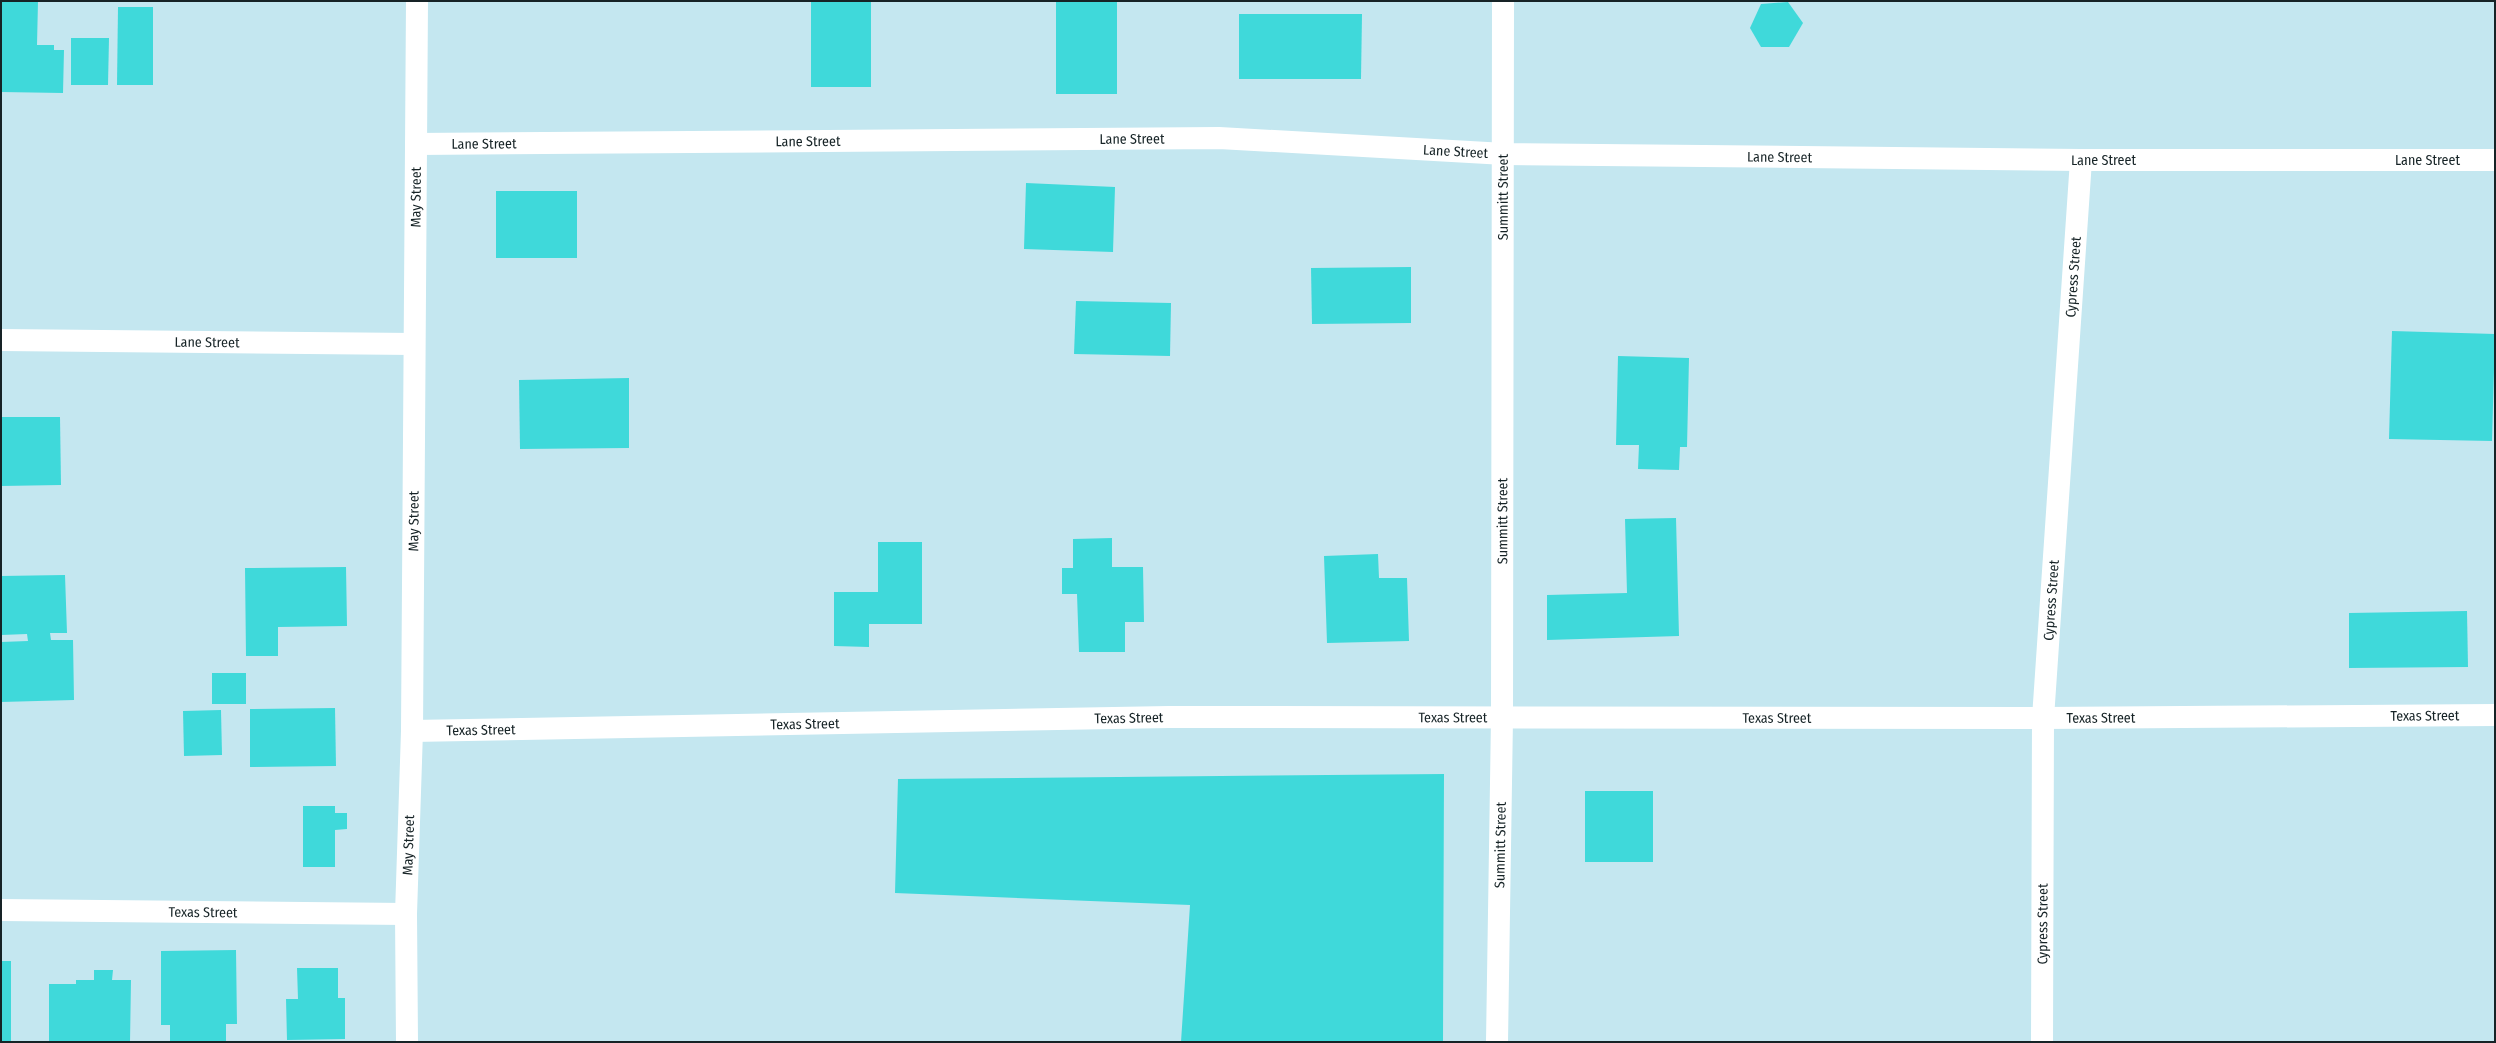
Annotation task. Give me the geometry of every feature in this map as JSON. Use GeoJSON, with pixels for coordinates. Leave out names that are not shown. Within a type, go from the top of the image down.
{"type":"FeatureCollection","features":[{"type":"Feature","properties":{"kind":"street","name":"May Street"},"geometry":{"type":"LineString","coordinates":[[407,1042],[406,914],[412,731],[418,1]]}},
{"type":"Feature","properties":{"kind":"street","name":"Summitt Street"},"geometry":{"type":"LineString","coordinates":[[1497,1042],[1502,718],[1505,154],[1503,1]]}},
{"type":"Feature","properties":{"kind":"street","name":"Lane Street"},"geometry":{"type":"LineString","coordinates":[[416,144],[1218,138],[1505,154],[2081,160],[2495,160]]}},
{"type":"Feature","properties":{"kind":"street","name":"Cypress Street"},"geometry":{"type":"LineString","coordinates":[[2042,1042],[2043,718],[2081,160]]}},
{"type":"Feature","properties":{"kind":"street","name":"Lane Street"},"geometry":{"type":"LineString","coordinates":[[1,340],[414,344]]}},
{"type":"Feature","properties":{"kind":"street","name":"Texas Street"},"geometry":{"type":"LineString","coordinates":[[412,731],[1169,717],[2043,718],[2495,715]]}},
{"type":"Feature","properties":{"kind":"street","name":"Texas Street"},"geometry":{"type":"LineString","coordinates":[[1,910],[406,914]]}},
{"type":"Feature","properties":{"kind":"building"},"geometry":{"type":"Polygon","coordinates":[[[1,1],[38,1],[37,45],[54,45],[54,50],[64,50],[63,93],[1,92],[1,1]]]}},
{"type":"Feature","properties":{"kind":"building"},"geometry":{"type":"Polygon","coordinates":[[[811,1],[871,1],[871,87],[811,87],[811,1]]]}},
{"type":"Feature","properties":{"kind":"building"},"geometry":{"type":"Polygon","coordinates":[[[1056,1],[1117,1],[1117,94],[1056,94],[1056,1]]]}},
{"type":"Feature","properties":{"kind":"building"},"geometry":{"type":"Polygon","coordinates":[[[1788,2],[1803,23],[1789,47],[1761,47],[1750,28],[1761,4],[1788,2]]]}},
{"type":"Feature","properties":{"kind":"building"},"geometry":{"type":"Polygon","coordinates":[[[118,7],[153,7],[153,85],[117,85],[118,7]]]}},
{"type":"Feature","properties":{"kind":"building"},"geometry":{"type":"Polygon","coordinates":[[[1239,14],[1362,14],[1361,79],[1239,79],[1239,14]]]}},
{"type":"Feature","properties":{"kind":"building"},"geometry":{"type":"Polygon","coordinates":[[[71,38],[109,38],[108,85],[71,85],[71,38]]]}},
{"type":"Feature","properties":{"kind":"building"},"geometry":{"type":"Polygon","coordinates":[[[1026,183],[1115,187],[1113,252],[1024,249],[1026,183]]]}},
{"type":"Feature","properties":{"kind":"building"},"geometry":{"type":"Polygon","coordinates":[[[496,191],[577,191],[577,258],[496,258],[496,191]]]}},
{"type":"Feature","properties":{"kind":"building"},"geometry":{"type":"Polygon","coordinates":[[[1411,267],[1411,323],[1312,324],[1311,268],[1411,267]]]}},
{"type":"Feature","properties":{"kind":"building"},"geometry":{"type":"Polygon","coordinates":[[[1076,301],[1171,303],[1170,356],[1074,354],[1076,301]]]}},
{"type":"Feature","properties":{"kind":"building"},"geometry":{"type":"Polygon","coordinates":[[[2392,331],[2495,334],[2492,441],[2389,439],[2392,331]]]}},
{"type":"Feature","properties":{"kind":"building"},"geometry":{"type":"Polygon","coordinates":[[[1618,356],[1689,358],[1687,447],[1680,447],[1679,470],[1638,469],[1639,445],[1616,445],[1618,356]]]}},
{"type":"Feature","properties":{"kind":"building"},"geometry":{"type":"Polygon","coordinates":[[[629,378],[629,448],[520,449],[519,380],[629,378]]]}},
{"type":"Feature","properties":{"kind":"building"},"geometry":{"type":"Polygon","coordinates":[[[1,417],[60,417],[61,485],[1,486],[1,417]]]}},
{"type":"Feature","properties":{"kind":"building"},"geometry":{"type":"Polygon","coordinates":[[[1676,518],[1679,636],[1547,640],[1547,595],[1627,593],[1625,519],[1676,518]]]}},
{"type":"Feature","properties":{"kind":"building"},"geometry":{"type":"Polygon","coordinates":[[[1112,538],[1112,567],[1143,567],[1144,622],[1125,622],[1125,652],[1079,652],[1077,594],[1062,594],[1062,568],[1073,568],[1073,539],[1112,538]]]}},
{"type":"Feature","properties":{"kind":"building"},"geometry":{"type":"Polygon","coordinates":[[[878,542],[922,542],[922,624],[869,624],[869,647],[834,646],[834,592],[878,592],[878,542]]]}},
{"type":"Feature","properties":{"kind":"building"},"geometry":{"type":"Polygon","coordinates":[[[1378,554],[1379,578],[1407,578],[1409,641],[1327,643],[1324,556],[1378,554]]]}},
{"type":"Feature","properties":{"kind":"building"},"geometry":{"type":"Polygon","coordinates":[[[346,567],[347,626],[278,627],[278,656],[246,656],[245,568],[346,567]]]}},
{"type":"Feature","properties":{"kind":"building"},"geometry":{"type":"Polygon","coordinates":[[[65,575],[67,633],[50,633],[51,640],[73,640],[74,700],[1,702],[1,642],[28,641],[27,634],[1,635],[1,576],[65,575]]]}},
{"type":"Feature","properties":{"kind":"building"},"geometry":{"type":"Polygon","coordinates":[[[2467,611],[2468,667],[2349,668],[2349,613],[2467,611]]]}},
{"type":"Feature","properties":{"kind":"building"},"geometry":{"type":"Polygon","coordinates":[[[212,673],[246,673],[246,704],[212,704],[212,673]]]}},
{"type":"Feature","properties":{"kind":"building"},"geometry":{"type":"Polygon","coordinates":[[[335,708],[336,766],[250,767],[250,709],[335,708]]]}},
{"type":"Feature","properties":{"kind":"building"},"geometry":{"type":"Polygon","coordinates":[[[221,710],[222,755],[184,756],[183,711],[221,710]]]}},
{"type":"Feature","properties":{"kind":"building"},"geometry":{"type":"Polygon","coordinates":[[[1444,774],[1443,1042],[1181,1042],[1190,905],[895,893],[898,779],[1444,774]]]}},
{"type":"Feature","properties":{"kind":"building"},"geometry":{"type":"Polygon","coordinates":[[[1585,791],[1653,791],[1653,862],[1585,862],[1585,791]]]}},
{"type":"Feature","properties":{"kind":"building"},"geometry":{"type":"Polygon","coordinates":[[[303,806],[335,806],[335,813],[347,813],[347,829],[335,830],[335,867],[303,867],[303,806]]]}},
{"type":"Feature","properties":{"kind":"building"},"geometry":{"type":"Polygon","coordinates":[[[236,950],[237,1024],[226,1024],[226,1042],[170,1042],[170,1025],[161,1025],[161,951],[236,950]]]}},
{"type":"Feature","properties":{"kind":"building"},"geometry":{"type":"Polygon","coordinates":[[[1,961],[11,961],[11,1042],[1,1042],[1,961]]]}},
{"type":"Feature","properties":{"kind":"building"},"geometry":{"type":"Polygon","coordinates":[[[297,968],[338,968],[338,998],[345,998],[345,1039],[287,1040],[286,999],[298,999],[297,968]]]}},
{"type":"Feature","properties":{"kind":"building"},"geometry":{"type":"Polygon","coordinates":[[[94,970],[113,970],[112,980],[131,980],[130,1042],[49,1042],[49,984],[76,984],[76,980],[94,980],[94,970]]]}}]}
